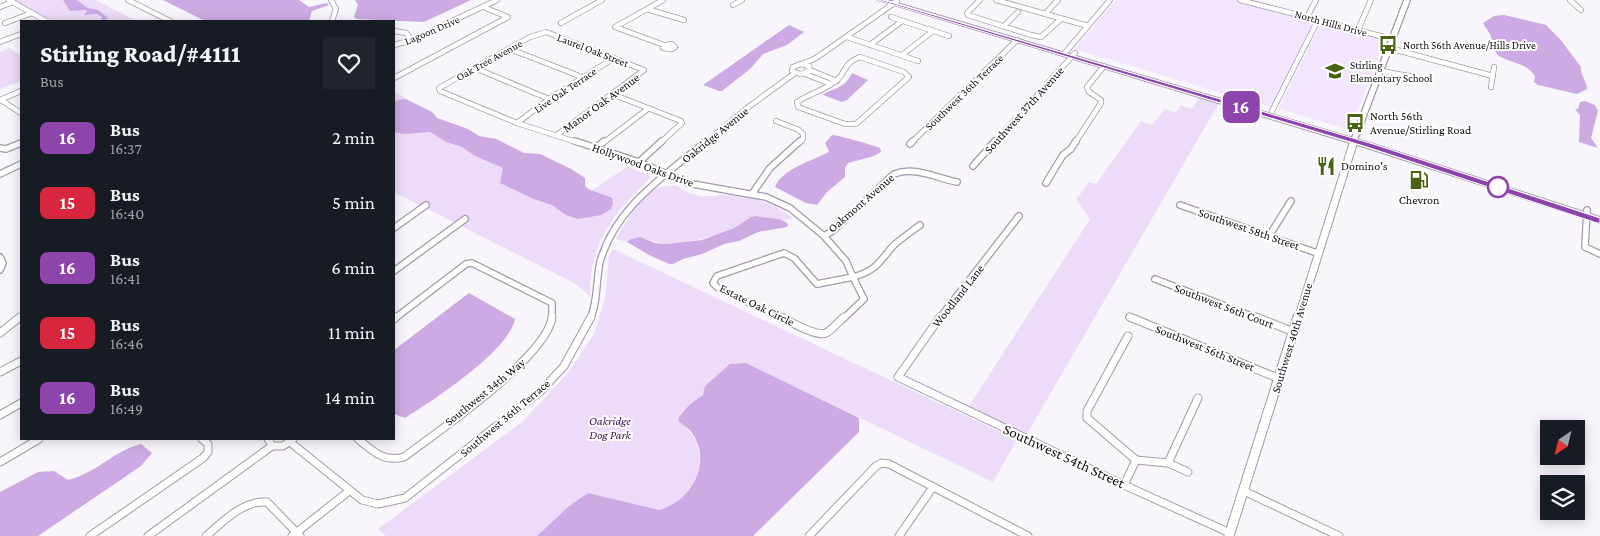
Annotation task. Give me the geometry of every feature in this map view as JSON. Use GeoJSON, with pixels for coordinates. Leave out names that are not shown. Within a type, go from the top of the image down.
{"type":"FeatureCollection","features":[{"type":"Feature","properties":{"kind":"main road"},"geometry":{"type":"LineString","coordinates":[[881,0],[895,2],[1065,52],[1104,66],[1256,112],[1355,138]]}},
{"type":"Feature","properties":{"kind":"main road"},"geometry":{"type":"LineString","coordinates":[[895,2],[1017,40],[1065,52]]}},
{"type":"Feature","properties":{"kind":"main road"},"geometry":{"type":"LineString","coordinates":[[1074,55],[1272,111],[1586,213],[1600,220]]}},
{"type":"Feature","properties":{"kind":"main road"},"geometry":{"type":"LineString","coordinates":[[1256,112],[1272,111]]}},
{"type":"Feature","properties":{"kind":"main road"},"geometry":{"type":"LineString","coordinates":[[1586,213],[1600,215]]}},
{"type":"Feature","properties":{"kind":"street"},"geometry":{"type":"LineString","coordinates":[[128,0],[168,20]]}},
{"type":"Feature","properties":{"kind":"street"},"geometry":{"type":"LineString","coordinates":[[331,0],[336,9],[332,20]]}},
{"type":"Feature","properties":{"kind":"street","name":"Lagoon Drive"},"geometry":{"type":"LineString","coordinates":[[395,45],[412,40],[497,0]]}},
{"type":"Feature","properties":{"kind":"street"},"geometry":{"type":"LineString","coordinates":[[561,23],[602,0]]}},
{"type":"Feature","properties":{"kind":"street"},"geometry":{"type":"LineString","coordinates":[[663,0],[615,27],[664,46]]}},
{"type":"Feature","properties":{"kind":"street"},"geometry":{"type":"LineString","coordinates":[[733,5],[742,0]]}},
{"type":"Feature","properties":{"kind":"street"},"geometry":{"type":"LineString","coordinates":[[980,0],[967,13],[968,15],[985,22],[1041,37],[1061,19]]}},
{"type":"Feature","properties":{"kind":"street"},"geometry":{"type":"LineString","coordinates":[[996,0],[1088,26]]}},
{"type":"Feature","properties":{"kind":"street"},"geometry":{"type":"LineString","coordinates":[[1045,14],[1058,0]]}},
{"type":"Feature","properties":{"kind":"street"},"geometry":{"type":"LineString","coordinates":[[1065,52],[1110,0]]}},
{"type":"Feature","properties":{"kind":"street","name":"North Hills Drive"},"geometry":{"type":"LineString","coordinates":[[1240,0],[1259,2],[1392,40]]}},
{"type":"Feature","properties":{"kind":"street"},"geometry":{"type":"LineString","coordinates":[[1307,17],[1316,0]]}},
{"type":"Feature","properties":{"kind":"street"},"geometry":{"type":"LineString","coordinates":[[1358,30],[1371,0]]}},
{"type":"Feature","properties":{"kind":"street","name":"Southwest 40th Avenue"},"geometry":{"type":"LineString","coordinates":[[1230,535],[1280,379],[1317,253],[1355,138],[1406,0]]}},
{"type":"Feature","properties":{"kind":"street"},"geometry":{"type":"LineString","coordinates":[[1570,0],[1581,10]]}},
{"type":"Feature","properties":{"kind":"street"},"geometry":{"type":"LineString","coordinates":[[0,7],[11,1],[44,20]]}},
{"type":"Feature","properties":{"kind":"street"},"geometry":{"type":"LineString","coordinates":[[802,64],[816,58],[895,2]]}},
{"type":"Feature","properties":{"kind":"street"},"geometry":{"type":"LineString","coordinates":[[395,77],[508,17],[484,7]]}},
{"type":"Feature","properties":{"kind":"street"},"geometry":{"type":"LineString","coordinates":[[647,10],[684,20]]}},
{"type":"Feature","properties":{"kind":"street"},"geometry":{"type":"LineString","coordinates":[[1004,26],[1018,12]]}},
{"type":"Feature","properties":{"kind":"street"},"geometry":{"type":"LineString","coordinates":[[5,23],[32,13]]}},
{"type":"Feature","properties":{"kind":"street"},"geometry":{"type":"LineString","coordinates":[[891,17],[949,36]]}},
{"type":"Feature","properties":{"kind":"street"},"geometry":{"type":"LineString","coordinates":[[1272,111],[1318,20]]}},
{"type":"Feature","properties":{"kind":"street"},"geometry":{"type":"LineString","coordinates":[[870,44],[902,21]]}},
{"type":"Feature","properties":{"kind":"street"},"geometry":{"type":"LineString","coordinates":[[395,31],[406,33],[412,40]]}},
{"type":"Feature","properties":{"kind":"street"},"geometry":{"type":"LineString","coordinates":[[902,55],[933,31]]}},
{"type":"Feature","properties":{"kind":"street","name":"Laurel Oak Street"},"geometry":{"type":"LineString","coordinates":[[541,33],[546,32],[644,70]]}},
{"type":"Feature","properties":{"kind":"street","name":"Oak Tree Avenue"},"geometry":{"type":"LineString","coordinates":[[439,88],[541,33]]}},
{"type":"Feature","properties":{"kind":"street"},"geometry":{"type":"LineString","coordinates":[[0,42],[20,34]]}},
{"type":"Feature","properties":{"kind":"street"},"geometry":{"type":"LineString","coordinates":[[847,37],[918,61]]}},
{"type":"Feature","properties":{"kind":"street","name":"Southwest 36th Terrace"},"geometry":{"type":"LineString","coordinates":[[910,144],[1017,40]]}},
{"type":"Feature","properties":{"kind":"street"},"geometry":{"type":"LineString","coordinates":[[1389,48],[1493,76]]}},
{"type":"Feature","properties":{"kind":"street"},"geometry":{"type":"LineString","coordinates":[[510,49],[582,77]]}},
{"type":"Feature","properties":{"kind":"street","name":"Southwest 37th Avenue"},"geometry":{"type":"LineString","coordinates":[[973,166],[1074,55]]}},
{"type":"Feature","properties":{"kind":"street"},"geometry":{"type":"LineString","coordinates":[[860,57],[904,72],[909,77],[856,124],[851,125],[798,107],[797,102],[807,94],[831,84],[837,81],[846,64],[860,57]]}},
{"type":"Feature","properties":{"kind":"street","name":"Live Oak Terrace"},"geometry":{"type":"LineString","coordinates":[[517,123],[549,99],[614,58]]}},
{"type":"Feature","properties":{"kind":"street"},"geometry":{"type":"LineString","coordinates":[[805,74],[816,58]]}},
{"type":"Feature","properties":{"kind":"street"},"geometry":{"type":"LineString","coordinates":[[802,64],[837,81]]}},
{"type":"Feature","properties":{"kind":"street","name":"Oakridge Avenue"},"geometry":{"type":"LineString","coordinates":[[636,200],[747,108],[795,73],[792,68],[802,64]]}},
{"type":"Feature","properties":{"kind":"street"},"geometry":{"type":"LineString","coordinates":[[1046,183],[1063,154],[1071,149],[1101,103],[1101,100],[1089,92],[1087,88],[1104,66]]}},
{"type":"Feature","properties":{"kind":"street"},"geometry":{"type":"LineString","coordinates":[[1491,87],[1494,67]]}},
{"type":"Feature","properties":{"kind":"street"},"geometry":{"type":"LineString","coordinates":[[475,68],[549,99]]}},
{"type":"Feature","properties":{"kind":"street","name":"Manor Oak Avenue"},"geometry":{"type":"LineString","coordinates":[[557,135],[644,70]]}},
{"type":"Feature","properties":{"kind":"street"},"geometry":{"type":"LineString","coordinates":[[1381,71],[1414,77]]}},
{"type":"Feature","properties":{"kind":"street"},"geometry":{"type":"LineString","coordinates":[[795,73],[805,74],[831,84]]}},
{"type":"Feature","properties":{"kind":"street","name":"Hollywood Oaks Drive"},"geometry":{"type":"LineString","coordinates":[[439,88],[440,92],[517,123],[639,162],[701,186],[766,197],[790,208],[824,236],[846,261],[853,277]]}},
{"type":"Feature","properties":{"kind":"street"},"geometry":{"type":"LineString","coordinates":[[0,100],[20,91]]}},
{"type":"Feature","properties":{"kind":"street"},"geometry":{"type":"LineString","coordinates":[[612,94],[682,123],[639,162]]}},
{"type":"Feature","properties":{"kind":"street"},"geometry":{"type":"LineString","coordinates":[[0,100],[20,112]]}},
{"type":"Feature","properties":{"kind":"street"},"geometry":{"type":"LineString","coordinates":[[597,148],[649,108]]}},
{"type":"Feature","properties":{"kind":"street"},"geometry":{"type":"LineString","coordinates":[[752,194],[770,168],[803,139],[803,134],[799,130],[776,121]]}},
{"type":"Feature","properties":{"kind":"street"},"geometry":{"type":"LineString","coordinates":[[0,148],[6,149],[20,142]]}},
{"type":"Feature","properties":{"kind":"street"},"geometry":{"type":"LineString","coordinates":[[0,174],[20,164]]}},
{"type":"Feature","properties":{"kind":"street","name":"Oakmont Avenue"},"geometry":{"type":"LineString","coordinates":[[824,236],[834,230],[894,174],[901,170],[923,173],[957,182]]}},
{"type":"Feature","properties":{"kind":"street","name":"Southwest 36th Terrace"},"geometry":{"type":"LineString","coordinates":[[292,440],[348,491],[368,503],[386,504],[405,498],[512,415],[542,390],[564,366],[592,316],[600,262],[606,244],[621,218],[636,200]]}},
{"type":"Feature","properties":{"kind":"street"},"geometry":{"type":"LineString","coordinates":[[1269,236],[1291,201]]}},
{"type":"Feature","properties":{"kind":"street","name":"Southwest 58th Street"},"geometry":{"type":"LineString","coordinates":[[1180,205],[1317,253]]}},
{"type":"Feature","properties":{"kind":"street"},"geometry":{"type":"LineString","coordinates":[[395,227],[426,206]]}},
{"type":"Feature","properties":{"kind":"street"},"geometry":{"type":"LineString","coordinates":[[1586,213],[1585,247],[1600,254]]}},
{"type":"Feature","properties":{"kind":"street","name":"Woodland Lane"},"geometry":{"type":"LineString","coordinates":[[898,377],[929,332],[1019,216]]}},
{"type":"Feature","properties":{"kind":"street"},"geometry":{"type":"LineString","coordinates":[[395,270],[466,219]]}},
{"type":"Feature","properties":{"kind":"street"},"geometry":{"type":"LineString","coordinates":[[853,277],[870,272],[884,259],[893,246],[920,225]]}},
{"type":"Feature","properties":{"kind":"street","name":"Estate Oak Circle"},"geometry":{"type":"LineString","coordinates":[[784,253],[791,254],[809,278],[817,284],[853,277],[864,299],[828,332],[822,334],[816,333],[736,296],[713,283],[717,276],[784,253]]}},
{"type":"Feature","properties":{"kind":"street"},"geometry":{"type":"LineString","coordinates":[[0,257],[2,263],[0,270]]}},
{"type":"Feature","properties":{"kind":"street","name":"Southwest 34th Way"},"geometry":{"type":"LineString","coordinates":[[359,440],[384,460],[396,460],[404,457],[510,376],[532,354],[555,314],[552,303],[472,263],[466,264],[395,318]]}},
{"type":"Feature","properties":{"kind":"street","name":"Southwest 56th Court"},"geometry":{"type":"LineString","coordinates":[[1155,279],[1294,332]]}},
{"type":"Feature","properties":{"kind":"street","name":"Southwest 56th Street"},"geometry":{"type":"LineString","coordinates":[[1129,317],[1280,379]]}},
{"type":"Feature","properties":{"kind":"street"},"geometry":{"type":"LineString","coordinates":[[0,333],[20,318]]}},
{"type":"Feature","properties":{"kind":"street"},"geometry":{"type":"LineString","coordinates":[[1128,336],[1087,411],[1087,418],[1136,460],[1168,463],[1188,472]]}},
{"type":"Feature","properties":{"kind":"street"},"geometry":{"type":"LineString","coordinates":[[0,372],[20,362]]}},
{"type":"Feature","properties":{"kind":"street","name":"Southwest 54th Street"},"geometry":{"type":"LineString","coordinates":[[898,377],[1230,535]]}},
{"type":"Feature","properties":{"kind":"street"},"geometry":{"type":"LineString","coordinates":[[1168,463],[1198,398]]}},
{"type":"Feature","properties":{"kind":"street"},"geometry":{"type":"LineString","coordinates":[[0,415],[20,404]]}},
{"type":"Feature","properties":{"kind":"street"},"geometry":{"type":"LineString","coordinates":[[0,462],[37,440]]}},
{"type":"Feature","properties":{"kind":"street"},"geometry":{"type":"LineString","coordinates":[[90,536],[204,458],[208,452],[208,444],[203,440]]}},
{"type":"Feature","properties":{"kind":"street"},"geometry":{"type":"LineString","coordinates":[[148,536],[270,442],[279,447],[292,440]]}},
{"type":"Feature","properties":{"kind":"street"},"geometry":{"type":"LineString","coordinates":[[1124,485],[1136,460]]}},
{"type":"Feature","properties":{"kind":"street"},"geometry":{"type":"LineString","coordinates":[[809,536],[876,466],[882,463],[889,464],[1028,536]]}},
{"type":"Feature","properties":{"kind":"street"},"geometry":{"type":"LineString","coordinates":[[899,536],[933,487]]}},
{"type":"Feature","properties":{"kind":"street"},"geometry":{"type":"LineString","coordinates":[[206,536],[247,505],[257,500],[267,502],[296,535],[348,491]]}},
{"type":"Feature","properties":{"kind":"street"},"geometry":{"type":"LineString","coordinates":[[1244,492],[1339,536]]}},
{"type":"Feature","properties":{"kind":"shaded area"},"geometry":{"type":"Polygon","coordinates":[[[63,0],[77,0],[88,8],[98,10],[108,18],[107,20],[101,20],[102,17],[97,14],[84,15],[86,10],[70,11],[63,0]]]}},
{"type":"Feature","properties":{"kind":"shaded area"},"geometry":{"type":"Polygon","coordinates":[[[163,0],[299,0],[309,7],[327,3],[329,5],[312,11],[309,20],[203,20],[163,0]]]}},
{"type":"Feature","properties":{"kind":"shaded area"},"geometry":{"type":"Polygon","coordinates":[[[355,0],[471,0],[424,22],[357,19],[354,17],[358,5],[355,0]]]}},
{"type":"Feature","properties":{"kind":"shaded area"},"geometry":{"type":"Polygon","coordinates":[[[1116,0],[1236,0],[1315,20],[1269,107],[1074,49],[1116,0]]]}},
{"type":"Feature","properties":{"kind":"shaded area"},"geometry":{"type":"Polygon","coordinates":[[[1504,15],[1546,25],[1560,39],[1581,67],[1587,89],[1577,94],[1538,85],[1534,82],[1535,76],[1528,69],[1498,55],[1483,23],[1494,16],[1504,15]]]}},
{"type":"Feature","properties":{"kind":"shaded area","name":"Stirling Elementary School"},"geometry":{"type":"Polygon","coordinates":[[[1321,24],[1384,39],[1361,104],[1356,110],[1349,127],[1346,129],[1283,110],[1279,107],[1321,24]]]}},
{"type":"Feature","properties":{"kind":"shaded area"},"geometry":{"type":"Polygon","coordinates":[[[789,25],[804,32],[787,45],[763,54],[750,69],[722,91],[703,85],[789,25]]]}},
{"type":"Feature","properties":{"kind":"shaded area"},"geometry":{"type":"Polygon","coordinates":[[[852,73],[868,80],[847,100],[842,102],[823,95],[846,82],[852,73]]]}},
{"type":"Feature","properties":{"kind":"shaded area"},"geometry":{"type":"Polygon","coordinates":[[[405,99],[432,112],[437,118],[468,129],[479,136],[496,139],[524,153],[540,154],[571,169],[585,178],[585,186],[588,189],[612,198],[611,209],[601,215],[578,219],[566,215],[552,205],[531,198],[500,183],[503,168],[475,156],[462,147],[446,142],[430,132],[403,134],[395,132],[395,101],[405,99]]]}},
{"type":"Feature","properties":{"kind":"shaded area"},"geometry":{"type":"Polygon","coordinates":[[[1585,101],[1595,105],[1598,111],[1591,138],[1598,148],[1579,142],[1580,115],[1575,109],[1578,109],[1580,102],[1585,101]]]}},
{"type":"Feature","properties":{"kind":"shaded area"},"geometry":{"type":"Polygon","coordinates":[[[832,135],[880,148],[881,152],[874,156],[848,163],[845,168],[845,177],[827,192],[817,205],[806,203],[775,187],[778,181],[790,171],[827,153],[829,151],[825,143],[832,135]]]}},
{"type":"Feature","properties":{"kind":"shaded area"},"geometry":{"type":"Polygon","coordinates":[[[751,217],[778,219],[788,224],[787,227],[758,232],[739,241],[724,244],[673,264],[649,255],[627,242],[640,237],[655,243],[668,244],[702,240],[734,228],[751,217]]]}},
{"type":"Feature","properties":{"kind":"shaded area"},"geometry":{"type":"Polygon","coordinates":[[[469,293],[515,319],[510,332],[485,360],[451,387],[405,418],[395,414],[395,349],[469,293]]]}},
{"type":"Feature","properties":{"kind":"shaded area"},"geometry":{"type":"Polygon","coordinates":[[[746,363],[859,418],[859,432],[753,536],[537,536],[569,506],[588,493],[659,510],[681,499],[695,480],[700,457],[698,445],[692,433],[678,420],[679,417],[696,399],[703,395],[705,386],[730,364],[746,363]]]}},
{"type":"Feature","properties":{"kind":"shaded area"},"geometry":{"type":"Polygon","coordinates":[[[141,444],[152,453],[141,466],[38,536],[0,536],[0,492],[38,472],[54,471],[68,480],[78,477],[131,447],[141,444]]]}},
{"type":"Feature","properties":{"kind":"green space"},"geometry":{"type":"Polygon","coordinates":[[[13,0],[96,0],[135,20],[50,20],[13,0]]]}},
{"type":"Feature","properties":{"kind":"green space"},"geometry":{"type":"Polygon","coordinates":[[[9,48],[20,54],[20,81],[0,89],[0,52],[9,48]]]}},
{"type":"Feature","properties":{"kind":"green space"},"geometry":{"type":"Polygon","coordinates":[[[395,94],[432,112],[437,118],[468,129],[479,136],[496,139],[524,153],[540,154],[571,169],[585,178],[585,186],[588,189],[593,190],[628,166],[651,177],[626,203],[606,230],[594,260],[590,297],[576,284],[395,193],[395,94]]]}},
{"type":"Feature","properties":{"kind":"green space"},"geometry":{"type":"Polygon","coordinates":[[[1199,97],[1219,103],[1027,434],[969,406],[1090,219],[1076,200],[1089,182],[1096,184],[1141,121],[1152,125],[1165,109],[1175,113],[1181,105],[1192,109],[1199,97]]]}},
{"type":"Feature","properties":{"kind":"green space"},"geometry":{"type":"Polygon","coordinates":[[[675,185],[700,196],[733,195],[751,198],[769,204],[793,218],[777,220],[754,216],[736,227],[702,239],[670,244],[642,238],[631,239],[627,242],[616,239],[628,218],[644,199],[658,188],[675,185]]]}},
{"type":"Feature","properties":{"kind":"green space","name":"Oakridge Dog Park"},"geometry":{"type":"Polygon","coordinates":[[[613,249],[1017,440],[993,482],[746,363],[730,364],[700,397],[679,414],[681,423],[691,434],[698,447],[700,460],[698,473],[693,485],[685,496],[673,505],[659,510],[588,493],[569,506],[537,536],[386,536],[378,529],[522,422],[568,373],[594,334],[605,298],[609,256],[613,249]]]}},
{"type":"Feature","properties":{"kind":"bus line","name":"16"},"geometry":{"type":"LineString","coordinates":[[881,0],[1370,146],[1600,220]]}},
{"type":"Feature","properties":{"kind":"place","name":"North 56th Avenue/Hills Drive"},"geometry":{"type":"Point","coordinates":[1388,45]}},
{"type":"Feature","properties":{"kind":"place","name":"Stirling Elementary School"},"geometry":{"type":"Point","coordinates":[1335,71]}},
{"type":"Feature","properties":{"kind":"place","name":"North 56th Avenue/Stirling Road"},"geometry":{"type":"Point","coordinates":[1355,123]}},
{"type":"Feature","properties":{"kind":"place","name":"Domino's"},"geometry":{"type":"Point","coordinates":[1326,166]}},
{"type":"Feature","properties":{"kind":"place","name":"Chevron"},"geometry":{"type":"Point","coordinates":[1419,180]}}]}
